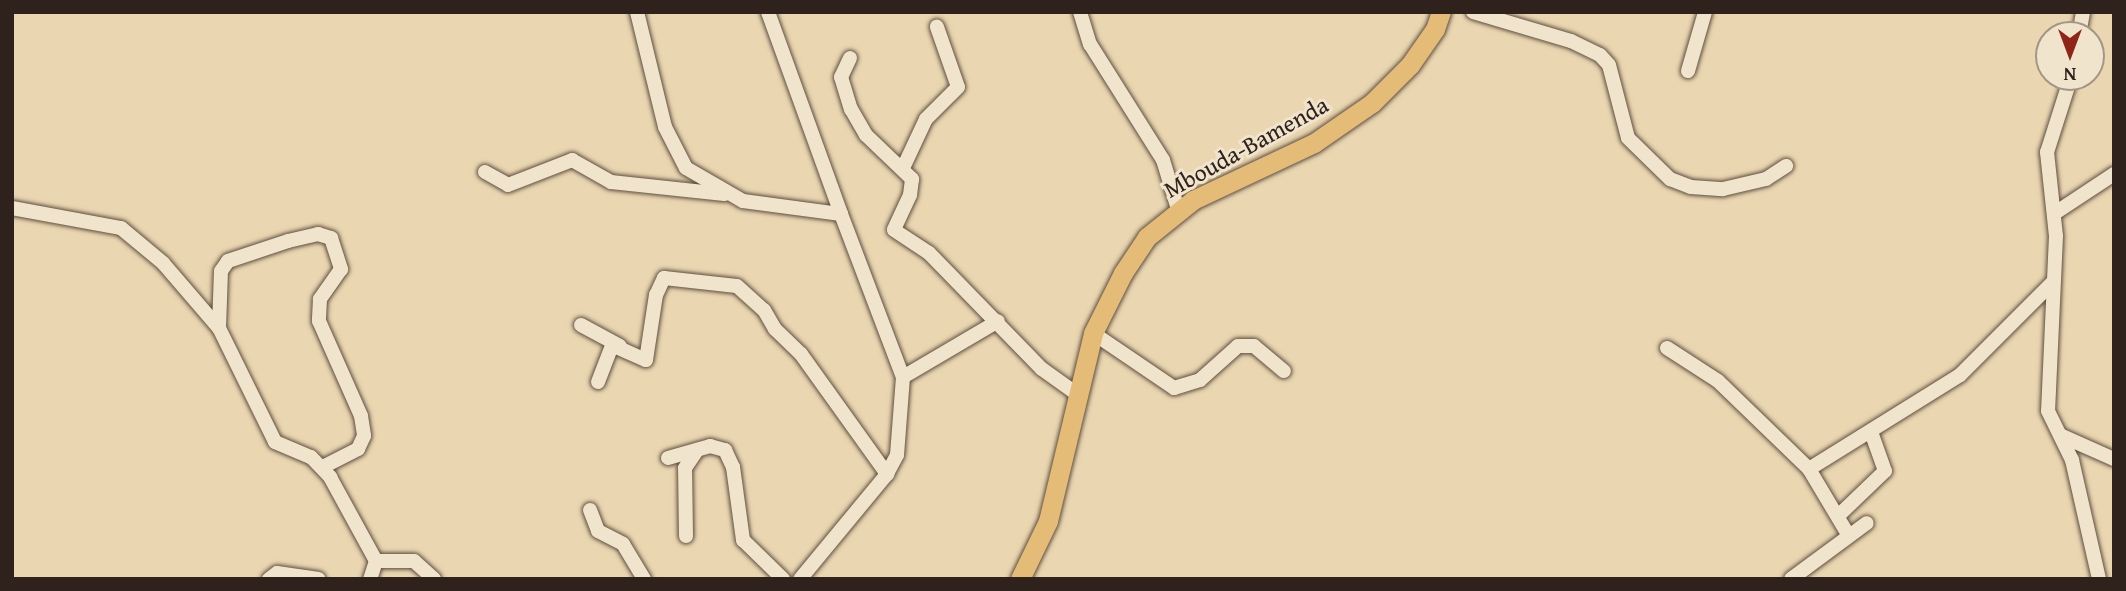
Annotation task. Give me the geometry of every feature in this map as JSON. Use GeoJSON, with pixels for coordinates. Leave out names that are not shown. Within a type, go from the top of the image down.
{"type":"FeatureCollection","features":[{"type":"Feature","properties":{"kind":"highway","name":"Mbouda-Bamenda"},"geometry":{"type":"LineString","coordinates":[[1020,579],[1048,521],[1093,333],[1135,255],[1178,209],[1314,143],[1372,103],[1410,65],[1435,29],[1441,12]]}},
{"type":"Feature","properties":{"kind":"street"},"geometry":{"type":"LineString","coordinates":[[637,12],[675,151],[686,168],[725,194],[743,201],[841,214]]}},
{"type":"Feature","properties":{"kind":"street"},"geometry":{"type":"LineString","coordinates":[[768,12],[903,377],[902,429],[897,455],[887,474],[800,579]]}},
{"type":"Feature","properties":{"kind":"street"},"geometry":{"type":"LineString","coordinates":[[1080,12],[1090,44],[1163,160],[1178,209]]}},
{"type":"Feature","properties":{"kind":"street"},"geometry":{"type":"LineString","coordinates":[[1472,12],[1571,41],[1600,55],[1609,65],[1628,138],[1670,179],[1691,187],[1723,189],[1766,179],[1786,166]]}},
{"type":"Feature","properties":{"kind":"street"},"geometry":{"type":"LineString","coordinates":[[1688,71],[1705,12]]}},
{"type":"Feature","properties":{"kind":"street"},"geometry":{"type":"LineString","coordinates":[[903,168],[926,118],[958,87],[937,27]]}},
{"type":"Feature","properties":{"kind":"street"},"geometry":{"type":"LineString","coordinates":[[850,58],[841,77],[851,109],[883,155],[903,168],[912,187],[894,230],[929,253],[1042,369],[1077,394]]}},
{"type":"Feature","properties":{"kind":"street"},"geometry":{"type":"LineString","coordinates":[[2066,91],[2048,141],[2055,213],[2048,411],[2052,424],[2062,436],[2088,522],[2099,579]]}},
{"type":"Feature","properties":{"kind":"street"},"geometry":{"type":"LineString","coordinates":[[485,172],[508,185],[572,160],[611,182],[725,194]]}},
{"type":"Feature","properties":{"kind":"street"},"geometry":{"type":"LineString","coordinates":[[2055,213],[2114,174]]}},
{"type":"Feature","properties":{"kind":"street"},"geometry":{"type":"LineString","coordinates":[[12,208],[121,228],[163,263],[219,328],[275,442],[323,467],[376,561],[370,579]]}},
{"type":"Feature","properties":{"kind":"street"},"geometry":{"type":"LineString","coordinates":[[219,328],[221,271],[228,261],[317,234],[331,238],[341,269],[320,299],[319,321],[361,416],[364,436],[358,449],[323,467]]}},
{"type":"Feature","properties":{"kind":"street"},"geometry":{"type":"LineString","coordinates":[[646,360],[656,295],[664,278],[737,286],[801,354],[887,474]]}},
{"type":"Feature","properties":{"kind":"street"},"geometry":{"type":"LineString","coordinates":[[1809,469],[1960,375],[2053,282]]}},
{"type":"Feature","properties":{"kind":"street"},"geometry":{"type":"LineString","coordinates":[[903,377],[998,321]]}},
{"type":"Feature","properties":{"kind":"street"},"geometry":{"type":"LineString","coordinates":[[581,325],[646,360]]}},
{"type":"Feature","properties":{"kind":"street"},"geometry":{"type":"LineString","coordinates":[[1093,333],[1174,388],[1200,380],[1238,346],[1254,346],[1284,371]]}},
{"type":"Feature","properties":{"kind":"street"},"geometry":{"type":"LineString","coordinates":[[598,382],[612,345],[646,360]]}},
{"type":"Feature","properties":{"kind":"street"},"geometry":{"type":"LineString","coordinates":[[1667,348],[1718,381],[1809,469],[1849,536]]}},
{"type":"Feature","properties":{"kind":"street"},"geometry":{"type":"LineString","coordinates":[[1838,516],[1885,471],[1871,432]]}},
{"type":"Feature","properties":{"kind":"street"},"geometry":{"type":"LineString","coordinates":[[2062,436],[2114,459]]}},
{"type":"Feature","properties":{"kind":"street"},"geometry":{"type":"LineString","coordinates":[[668,458],[710,446],[725,450],[733,467],[743,540],[783,579]]}},
{"type":"Feature","properties":{"kind":"street"},"geometry":{"type":"LineString","coordinates":[[686,537],[685,468],[696,450]]}},
{"type":"Feature","properties":{"kind":"street"},"geometry":{"type":"LineString","coordinates":[[590,510],[598,531],[624,544],[644,579]]}},
{"type":"Feature","properties":{"kind":"street"},"geometry":{"type":"LineString","coordinates":[[1791,579],[1867,523]]}},
{"type":"Feature","properties":{"kind":"street"},"geometry":{"type":"LineString","coordinates":[[376,561],[414,561],[434,579]]}},
{"type":"Feature","properties":{"kind":"street"},"geometry":{"type":"LineString","coordinates":[[269,579],[277,573],[318,579]]}}]}
